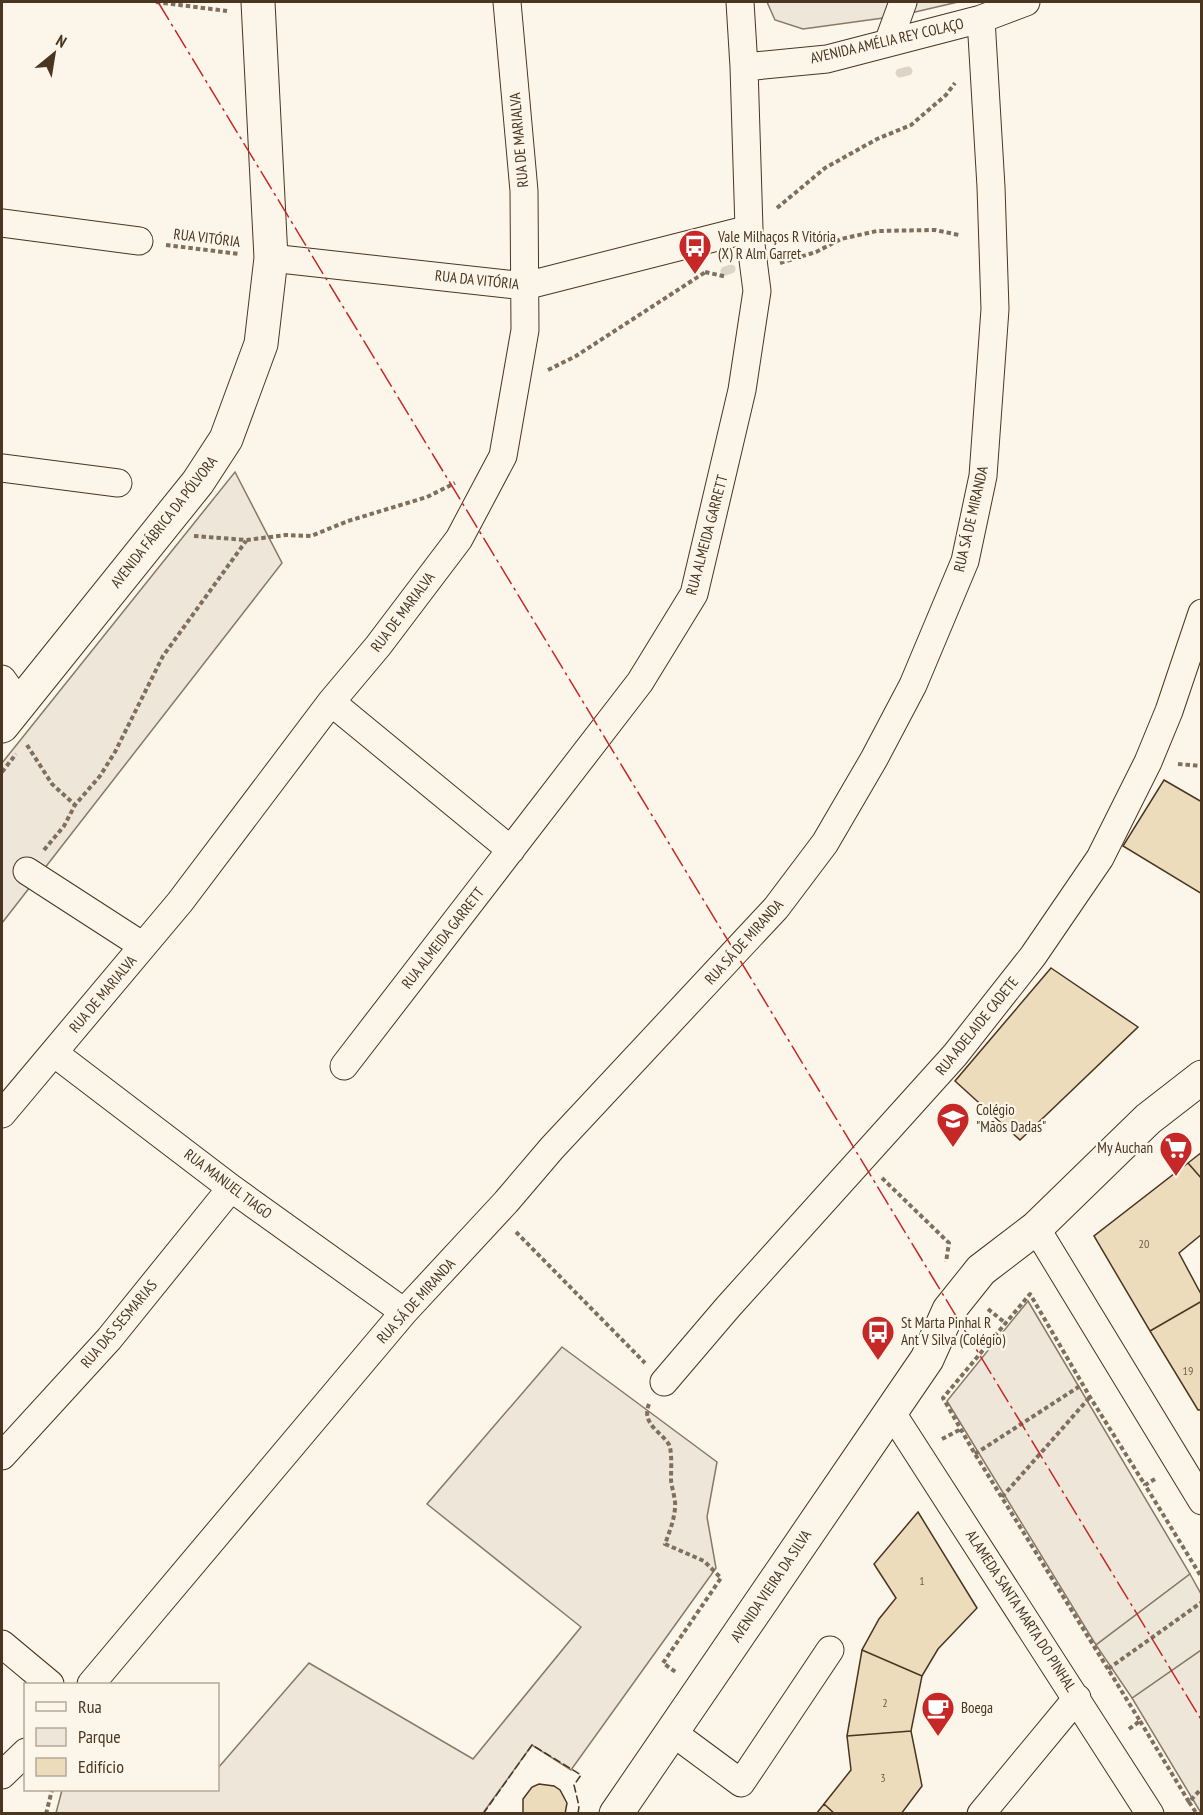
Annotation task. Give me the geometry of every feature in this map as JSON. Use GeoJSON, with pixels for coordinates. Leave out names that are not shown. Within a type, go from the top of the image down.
{"type":"FeatureCollection","features":[{"type":"Feature","properties":{"kind":"street","name":"RUA DE MARIALVA"},"geometry":{"type":"LineString","coordinates":[[2,1114],[180,902],[331,702],[378,646],[459,539],[503,456],[525,330],[524,191],[507,2]]}},
{"type":"Feature","properties":{"kind":"street","name":"RUA ALMEIDA GARRETT"},"geometry":{"type":"LineString","coordinates":[[344,1066],[640,682],[694,594],[742,390],[757,291],[749,229],[740,2]]}},
{"type":"Feature","properties":{"kind":"street"},"geometry":{"type":"LineString","coordinates":[[888,43],[903,2]]}},
{"type":"Feature","properties":{"kind":"street","name":"AVENIDA AMÉLIA REY COLAÇO"},"geometry":{"type":"LineString","coordinates":[[744,67],[827,59],[981,19],[1026,2]]}},
{"type":"Feature","properties":{"kind":"street","name":"AVENIDA FÁBRICA DA PÓLVORA"},"geometry":{"type":"LineString","coordinates":[[12,713],[198,482],[226,440],[261,344],[271,258],[259,8]]}},
{"type":"Feature","properties":{"kind":"street","name":"RUA SÁ DE MIRANDA"},"geometry":{"type":"LineString","coordinates":[[92,1683],[404,1312],[552,1148],[776,908],[818,852],[874,759],[912,685],[965,561],[983,476],[994,309],[991,187],[981,19]]}},
{"type":"Feature","properties":{"kind":"street"},"geometry":{"type":"LineString","coordinates":[[2,223],[138,241]]}},
{"type":"Feature","properties":{"kind":"street","name":"RUA DA VITÓRIA"},"geometry":{"type":"LineString","coordinates":[[271,258],[525,286],[749,229]]}},
{"type":"Feature","properties":{"kind":"street"},"geometry":{"type":"LineString","coordinates":[[2,468],[118,483]]}},
{"type":"Feature","properties":{"kind":"street","name":"RUA ADELAIDE CADETE"},"geometry":{"type":"LineString","coordinates":[[664,1382],[728,1307],[955,1055],[1033,956],[1100,858],[1148,762],[1169,711],[1202,613]]}},
{"type":"Feature","properties":{"kind":"street"},"geometry":{"type":"LineString","coordinates":[[331,702],[511,850]]}},
{"type":"Feature","properties":{"kind":"street"},"geometry":{"type":"LineString","coordinates":[[27,871],[142,946]]}},
{"type":"Feature","properties":{"kind":"street","name":"RUA MANUEL TIAGO"},"geometry":{"type":"LineString","coordinates":[[54,1053],[231,1188],[404,1312]]}},
{"type":"Feature","properties":{"kind":"street","name":"AVENIDA VIEIRA DA SILVA"},"geometry":{"type":"LineString","coordinates":[[616,1814],[927,1359],[950,1310],[984,1306],[981,1270],[1036,1228],[1148,1119],[1202,1077]]}},
{"type":"Feature","properties":{"kind":"street","name":"RUA DAS SESMARIAS"},"geometry":{"type":"LineString","coordinates":[[2,1456],[109,1339],[231,1188]]}},
{"type":"Feature","properties":{"kind":"street"},"geometry":{"type":"LineString","coordinates":[[1036,1228],[1193,1482]]}},
{"type":"Feature","properties":{"kind":"street","name":"ALAMEDA SANTA MARTA DO PINHAL"},"geometry":{"type":"LineString","coordinates":[[890,1410],[1150,1814]]}},
{"type":"Feature","properties":{"kind":"street"},"geometry":{"type":"LineString","coordinates":[[2,1644],[49,1683]]}},
{"type":"Feature","properties":{"kind":"street"},"geometry":{"type":"LineString","coordinates":[[672,1732],[741,1783],[830,1650]]}},
{"type":"Feature","properties":{"kind":"street"},"geometry":{"type":"LineString","coordinates":[[981,1814],[1077,1698]]}},
{"type":"Feature","properties":{"kind":"street"},"geometry":{"type":"LineString","coordinates":[[2,1775],[24,1754]]}},
{"type":"Feature","properties":{"kind":"path"},"geometry":{"type":"LineString","coordinates":[[156,2],[259,8]]}},
{"type":"Feature","properties":{"kind":"path"},"geometry":{"type":"LineString","coordinates":[[749,229],[797,193],[825,168],[858,148],[911,125],[946,95],[958,79]]}},
{"type":"Feature","properties":{"kind":"path"},"geometry":{"type":"LineString","coordinates":[[704,272],[723,278],[756,274],[778,264],[816,252],[841,239],[877,231],[935,230],[959,235]]}},
{"type":"Feature","properties":{"kind":"path","name":"RUA VITÓRIA"},"geometry":{"type":"LineString","coordinates":[[138,241],[271,258]]}},
{"type":"Feature","properties":{"kind":"path"},"geometry":{"type":"LineString","coordinates":[[541,376],[550,368],[576,356],[711,269]]}},
{"type":"Feature","properties":{"kind":"path"},"geometry":{"type":"LineString","coordinates":[[27,871],[64,826],[75,805],[100,776],[115,752],[163,656],[247,540],[286,535],[311,536],[348,521],[427,497],[462,480]]}},
{"type":"Feature","properties":{"kind":"path"},"geometry":{"type":"LineString","coordinates":[[12,713],[52,784],[75,805]]}},
{"type":"Feature","properties":{"kind":"path"},"geometry":{"type":"LineString","coordinates":[[866,1155],[881,1177],[949,1243],[946,1264],[984,1306]]}},
{"type":"Feature","properties":{"kind":"path"},"geometry":{"type":"LineString","coordinates":[[496,1212],[664,1382],[651,1399],[647,1409],[652,1429],[669,1445],[670,1451],[671,1483],[675,1507],[671,1530],[665,1544],[704,1561],[721,1578],[663,1663],[701,1689]]}},
{"type":"Feature","properties":{"kind":"path"},"geometry":{"type":"LineString","coordinates":[[984,1306],[1030,1293],[1090,1397],[1202,1578]]}},
{"type":"Feature","properties":{"kind":"path"},"geometry":{"type":"LineString","coordinates":[[984,1306],[943,1398],[975,1454],[1197,1814]]}},
{"type":"Feature","properties":{"kind":"path"},"geometry":{"type":"LineString","coordinates":[[975,1454],[1083,1384]]}},
{"type":"Feature","properties":{"kind":"path"},"geometry":{"type":"LineString","coordinates":[[1002,1497],[1090,1397]]}},
{"type":"Feature","properties":{"kind":"path"},"geometry":{"type":"LineString","coordinates":[[1145,1485],[1193,1482]]}},
{"type":"Feature","properties":{"kind":"path"},"geometry":{"type":"LineString","coordinates":[[1108,1670],[1202,1602]]}},
{"type":"Feature","properties":{"kind":"path"},"geometry":{"type":"LineString","coordinates":[[1106,1745],[1140,1722]]}},
{"type":"Feature","properties":{"kind":"path"},"geometry":{"type":"LineString","coordinates":[[1189,1802],[1202,1788]]}},
{"type":"Feature","properties":{"kind":"path"},"geometry":{"type":"LineString","coordinates":[[46,1814],[52,1791]]}},
{"type":"Feature","properties":{"kind":"green space"},"geometry":{"type":"Polygon","coordinates":[[[767,2],[958,2],[898,16],[803,29],[775,20],[767,2]]]}},
{"type":"Feature","properties":{"kind":"green space"},"geometry":{"type":"Polygon","coordinates":[[[235,472],[282,563],[2,923],[2,763],[235,472]]]}},
{"type":"Feature","properties":{"kind":"green space"},"geometry":{"type":"Polygon","coordinates":[[[1028,1301],[1190,1574],[1096,1645],[947,1401],[1028,1301]]]}},
{"type":"Feature","properties":{"kind":"green space"},"geometry":{"type":"Polygon","coordinates":[[[562,1347],[717,1462],[707,1517],[716,1568],[571,1770],[532,1745],[483,1813],[56,1813],[62,1791],[219,1791],[219,1767],[309,1663],[473,1759],[581,1627],[427,1504],[562,1347]]]}},
{"type":"Feature","properties":{"kind":"green space"},"geometry":{"type":"Polygon","coordinates":[[[1201,1650],[1201,1813],[1132,1698],[1201,1650]]]}},
{"type":"Feature","properties":{"kind":"shaded area"},"geometry":{"type":"Polygon","coordinates":[[[1190,1574],[1201,1594],[1201,1650],[1132,1698],[1096,1645],[1190,1574]]]}},
{"type":"Feature","properties":{"kind":"building"},"geometry":{"type":"Polygon","coordinates":[[[1164,780],[1202,802],[1202,894],[1123,846],[1164,780]]]}},
{"type":"Feature","properties":{"kind":"building"},"geometry":{"type":"Polygon","coordinates":[[[1051,968],[1138,1027],[1020,1140],[955,1081],[1051,968]]]}},
{"type":"Feature","properties":{"kind":"building"},"geometry":{"type":"Polygon","coordinates":[[[1202,1152],[1202,1179],[1188,1163],[1202,1152]]]}},
{"type":"Feature","properties":{"kind":"building"},"geometry":{"type":"Polygon","coordinates":[[[1188,1163],[1202,1179],[1202,1234],[1179,1253],[1202,1296],[1202,1301],[1150,1331],[1094,1236],[1188,1163]]]}},
{"type":"Feature","properties":{"kind":"building"},"geometry":{"type":"Polygon","coordinates":[[[1202,1301],[1202,1410],[1198,1410],[1150,1331],[1202,1301]]]}},
{"type":"Feature","properties":{"kind":"building"},"geometry":{"type":"Polygon","coordinates":[[[918,1512],[977,1608],[938,1649],[922,1676],[862,1650],[879,1619],[896,1598],[874,1564],[918,1512]]]}},
{"type":"Feature","properties":{"kind":"building"},"geometry":{"type":"Polygon","coordinates":[[[862,1650],[922,1676],[911,1731],[847,1736],[862,1650]]]}},
{"type":"Feature","properties":{"kind":"building"},"geometry":{"type":"Polygon","coordinates":[[[911,1731],[922,1786],[901,1814],[835,1814],[824,1804],[851,1770],[847,1736],[911,1731]]]}},
{"type":"Feature","properties":{"kind":"building"},"geometry":{"type":"Polygon","coordinates":[[[539,1784],[554,1786],[560,1790],[567,1803],[565,1814],[523,1814],[523,1799],[532,1787],[539,1784]]]}},
{"type":"Feature","properties":{"kind":"building"},"geometry":{"type":"Polygon","coordinates":[[[824,1804],[835,1814],[816,1814],[824,1804]]]}},
{"type":"Feature","properties":{"kind":"waterway"},"geometry":{"type":"LineString","coordinates":[[900,73],[908,71]]}},
{"type":"Feature","properties":{"kind":"waterway"},"geometry":{"type":"LineString","coordinates":[[725,271],[731,269]]}},
{"type":"Feature","properties":{"kind":"fence"},"geometry":{"type":"LineString","coordinates":[[483,1814],[532,1745],[581,1775],[574,1785],[579,1806],[578,1814]]}},
{"type":"Feature","properties":{"kind":"power"},"geometry":{"type":"LineString","coordinates":[[158,2],[1202,1721]]}},
{"type":"Feature","properties":{"kind":"place","name":"Vale Milhaços R Vitória (X) R Alm Garret"},"geometry":{"type":"Point","coordinates":[695,275]}},
{"type":"Feature","properties":{"kind":"place","name":"Colégio \"Mãos Dadas\""},"geometry":{"type":"Point","coordinates":[953,1148]}},
{"type":"Feature","properties":{"kind":"place","name":"My Auchan"},"geometry":{"type":"Point","coordinates":[1176,1177]}},
{"type":"Feature","properties":{"kind":"place","name":"St Marta Pinhal R Ant V Silva (Colégio)"},"geometry":{"type":"Point","coordinates":[878,1361]}},
{"type":"Feature","properties":{"kind":"place","name":"Boega"},"geometry":{"type":"Point","coordinates":[938,1737]}}]}
